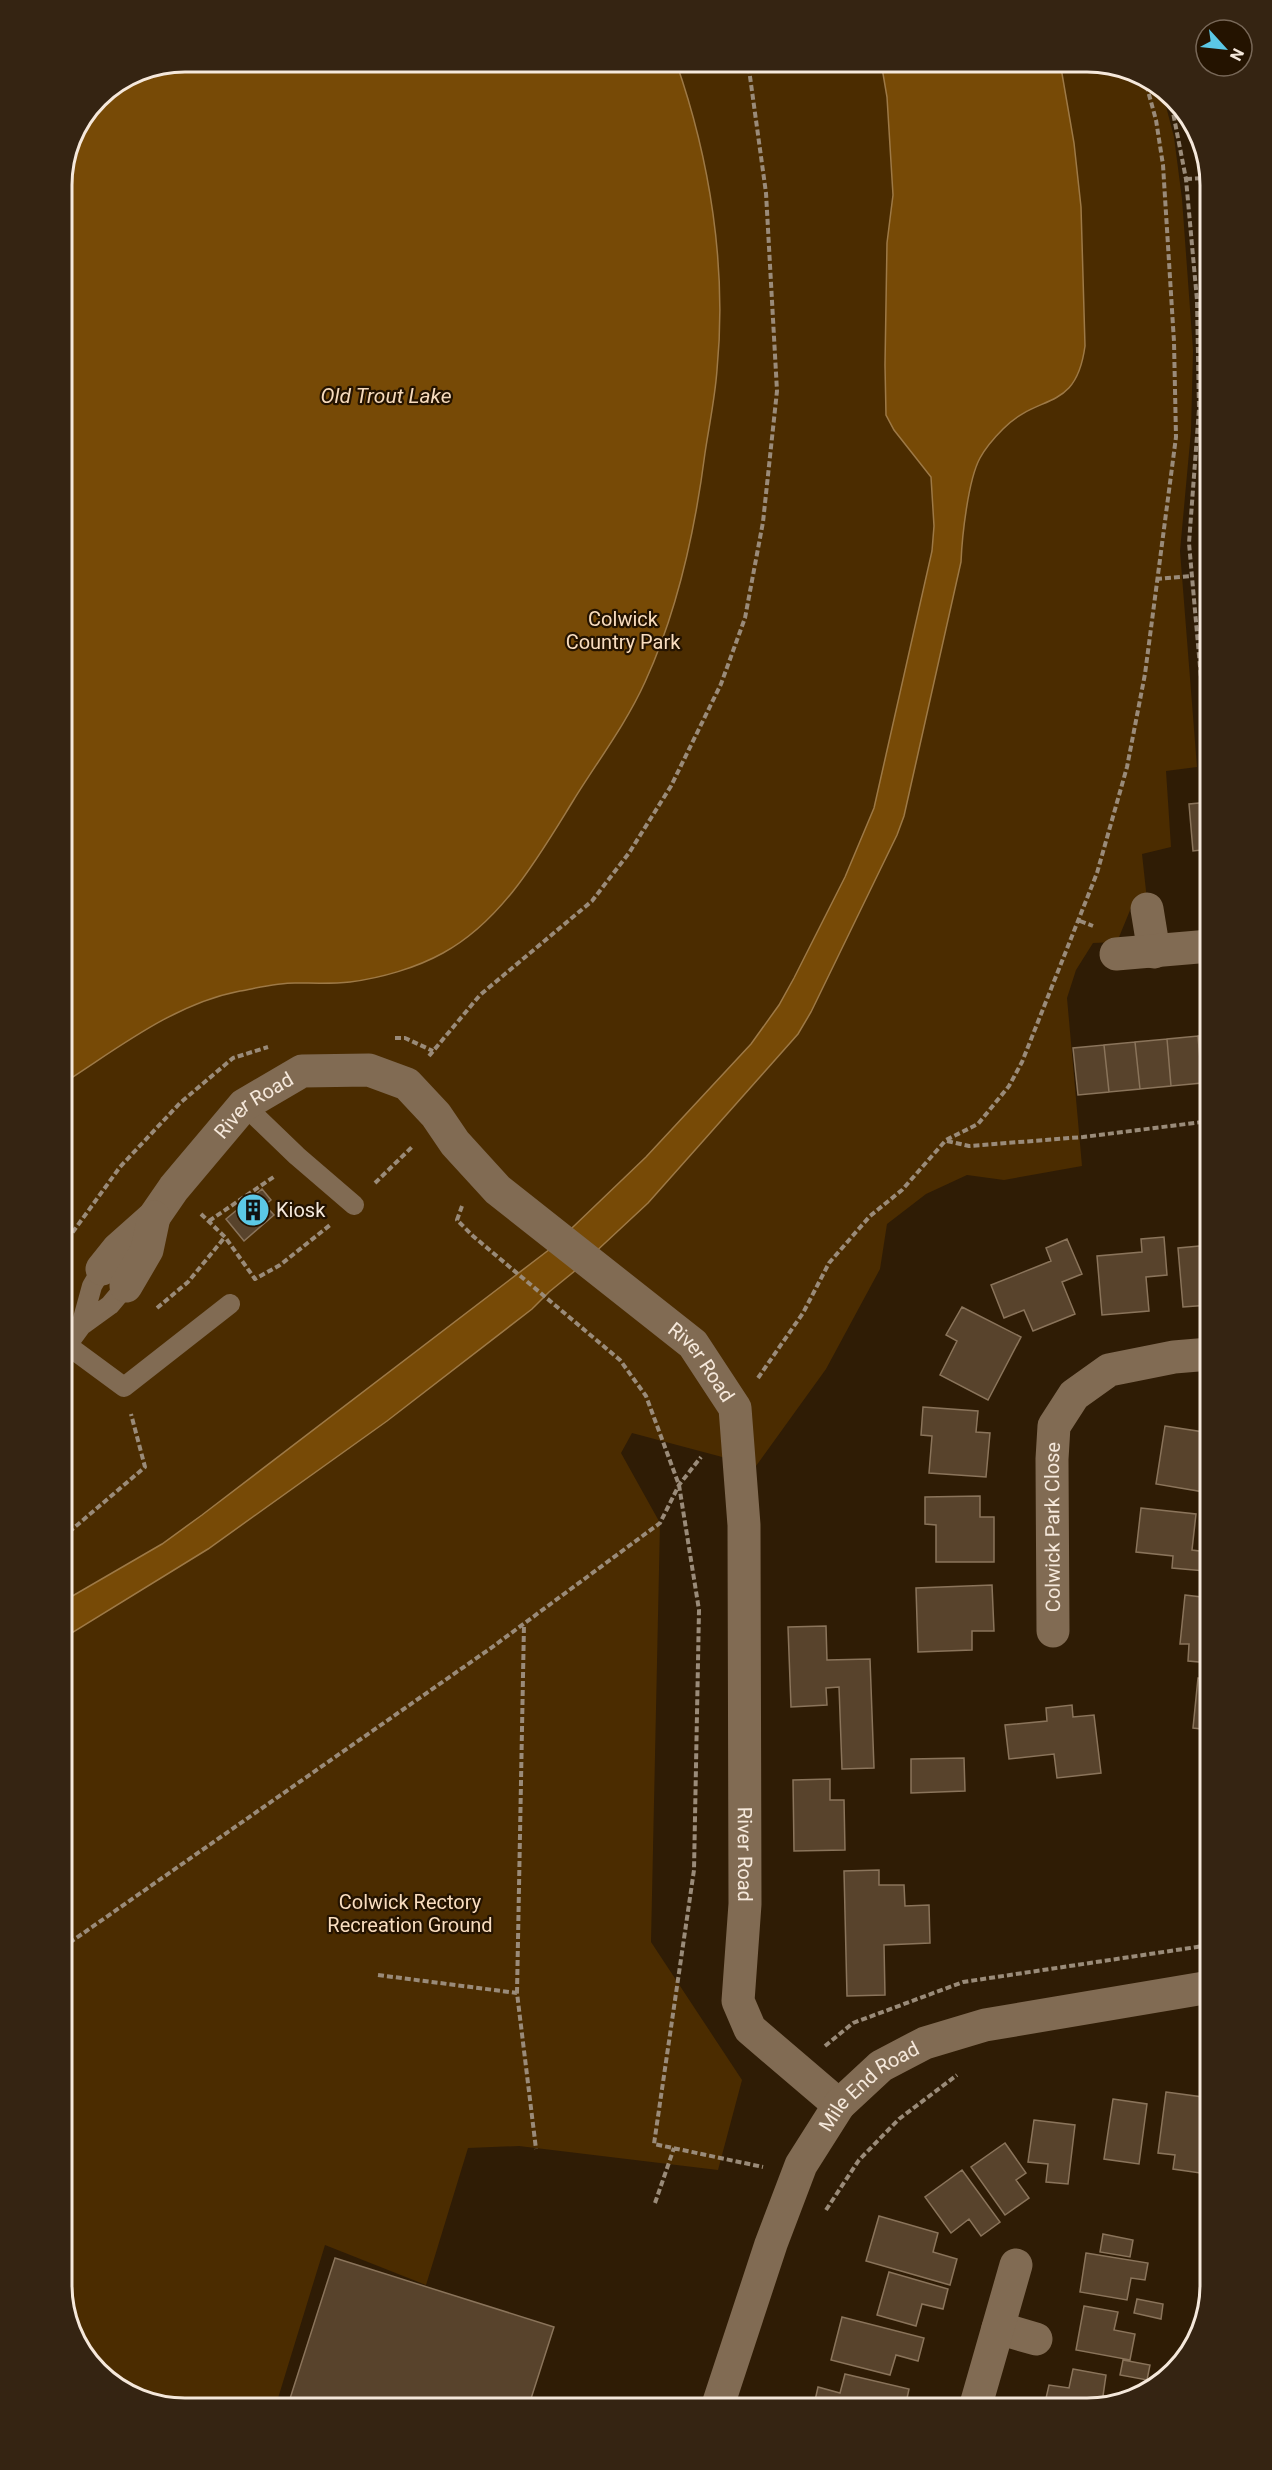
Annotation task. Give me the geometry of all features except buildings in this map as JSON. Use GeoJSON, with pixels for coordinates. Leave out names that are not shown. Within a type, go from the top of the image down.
{"type":"FeatureCollection","features":[{"type":"Feature","properties":{"kind":"street"},"geometry":{"type":"LineString","coordinates":[[1148,909],[1154,952]]}},
{"type":"Feature","properties":{"kind":"street"},"geometry":{"type":"LineString","coordinates":[[1116,954],[1200,947]]}},
{"type":"Feature","properties":{"kind":"street","name":"River Road"},"geometry":{"type":"LineString","coordinates":[[114,1278],[147,1250],[154,1217],[174,1188],[244,1105],[302,1071],[369,1070],[407,1084],[436,1115],[455,1143],[498,1190],[693,1344],[735,1408],[744,1525],[745,1904],[738,2001],[750,2029],[839,2106]]}},
{"type":"Feature","properties":{"kind":"street","name":"Colwick Park Close"},"geometry":{"type":"LineString","coordinates":[[1053,1631],[1052,1459],[1054,1426],[1074,1395],[1109,1370],[1174,1357],[1200,1355]]}},
{"type":"Feature","properties":{"kind":"street","name":"Mile End Road"},"geometry":{"type":"LineString","coordinates":[[720,2398],[771,2244],[801,2165],[839,2106],[881,2066],[925,2043],[985,2025],[1200,1989]]}},
{"type":"Feature","properties":{"kind":"street"},"geometry":{"type":"LineString","coordinates":[[978,2398],[1016,2265]]}},
{"type":"Feature","properties":{"kind":"street"},"geometry":{"type":"LineString","coordinates":[[998,2328],[1036,2339]]}},
{"type":"Feature","properties":{"kind":"lane"},"geometry":{"type":"LineString","coordinates":[[244,1105],[297,1156],[354,1205]]}},
{"type":"Feature","properties":{"kind":"lane"},"geometry":{"type":"LineString","coordinates":[[72,1338],[81,1326],[110,1305],[114,1278],[92,1286],[81,1326]]}},
{"type":"Feature","properties":{"kind":"lane"},"geometry":{"type":"LineString","coordinates":[[72,1354],[124,1387],[230,1304]]}},
{"type":"Feature","properties":{"kind":"path"},"geometry":{"type":"LineString","coordinates":[[407,1084],[480,995],[592,901],[629,853],[671,786],[722,684],[745,618],[763,522],[777,391],[766,193],[749,72]]}},
{"type":"Feature","properties":{"kind":"path"},"geometry":{"type":"LineString","coordinates":[[735,1408],[804,1313],[829,1263],[870,1216],[902,1190],[946,1140],[978,1124],[1009,1086],[1022,1062],[1080,921],[1097,873],[1127,767],[1145,674],[1176,437],[1174,342],[1163,165],[1156,120],[1148,90]]}},
{"type":"Feature","properties":{"kind":"path"},"geometry":{"type":"LineString","coordinates":[[1173,111],[1186,179],[1197,300],[1199,409],[1189,543],[1200,666]]}},
{"type":"Feature","properties":{"kind":"path"},"geometry":{"type":"LineString","coordinates":[[1186,179],[1200,178]]}},
{"type":"Feature","properties":{"kind":"path"},"geometry":{"type":"LineString","coordinates":[[1156,579],[1192,576]]}},
{"type":"Feature","properties":{"kind":"path"},"geometry":{"type":"LineString","coordinates":[[946,1140],[969,1146],[1083,1137],[1200,1122]]}},
{"type":"Feature","properties":{"kind":"path"},"geometry":{"type":"LineString","coordinates":[[225,1237],[255,1279],[280,1265],[354,1205],[417,1142]]}},
{"type":"Feature","properties":{"kind":"path"},"geometry":{"type":"LineString","coordinates":[[209,1221],[269,1181],[297,1156]]}},
{"type":"Feature","properties":{"kind":"path"},"geometry":{"type":"LineString","coordinates":[[473,1236],[620,1360],[646,1396],[679,1485],[699,1610],[694,1870],[654,2144],[798,2174]]}},
{"type":"Feature","properties":{"kind":"path"},"geometry":{"type":"LineString","coordinates":[[72,1529],[145,1467],[124,1387]]}},
{"type":"Feature","properties":{"kind":"path"},"geometry":{"type":"LineString","coordinates":[[72,1941],[524,1624],[660,1523],[679,1485],[704,1454]]}},
{"type":"Feature","properties":{"kind":"path"},"geometry":{"type":"LineString","coordinates":[[524,1624],[517,1993],[536,2149]]}},
{"type":"Feature","properties":{"kind":"path"},"geometry":{"type":"LineString","coordinates":[[378,1975],[517,1993]]}},
{"type":"Feature","properties":{"kind":"path"},"geometry":{"type":"LineString","coordinates":[[822,2220],[826,2209],[859,2160],[899,2119],[954,2076],[963,2073]]}},
{"type":"Feature","properties":{"kind":"path"},"geometry":{"type":"LineString","coordinates":[[655,2203],[674,2148]]}},
{"type":"Feature","properties":{"kind":"green space","name":"Colwick Country Park"},"geometry":{"type":"Polygon","coordinates":[[[177,72],[1095,72],[1123,78],[1150,91],[1165,103],[1174,137],[1182,199],[1193,350],[1191,431],[1180,551],[1197,767],[1166,771],[1171,847],[1142,854],[1147,900],[1133,903],[1117,942],[1093,943],[1076,970],[1067,998],[1082,1166],[1004,1180],[967,1175],[926,1194],[887,1224],[880,1269],[826,1369],[756,1466],[632,1433],[621,1453],[660,1523],[651,1942],[742,2080],[718,2170],[519,2146],[468,2148],[426,2285],[325,2245],[278,2398],[177,2398],[149,2392],[135,2386],[122,2379],[100,2360],[87,2342],[74,2307],[72,2293],[72,177],[81,142],[91,122],[116,95],[142,81],[177,72]]]}},
{"type":"Feature","properties":{"kind":"water","name":"Old Trout Lake"},"geometry":{"type":"Polygon","coordinates":[[[177,72],[679,72],[698,137],[713,214],[720,292],[717,370],[701,482],[684,570],[657,655],[620,728],[517,886],[501,905],[464,940],[421,963],[386,975],[350,982],[281,984],[215,997],[169,1017],[72,1077],[72,177],[76,156],[87,128],[105,105],[128,87],[156,76],[177,72]]]}},
{"type":"Feature","properties":{"kind":"water"},"geometry":{"type":"Polygon","coordinates":[[[883,72],[1062,72],[1074,143],[1081,207],[1085,346],[1080,367],[1065,392],[1016,418],[993,439],[980,458],[972,480],[966,509],[961,562],[904,816],[897,835],[811,1012],[798,1034],[648,1203],[532,1309],[387,1421],[208,1549],[72,1633],[72,1596],[162,1544],[202,1515],[550,1249],[646,1157],[751,1044],[779,1005],[794,978],[845,877],[874,808],[932,551],[934,526],[931,477],[894,430],[886,415],[887,243],[893,195],[887,97],[883,72]]]}},
{"type":"Feature","properties":{"kind":"place","name":"Kiosk"},"geometry":{"type":"Point","coordinates":[253,1210]}},
{"type":"Feature","properties":{"kind":"park label","name":"Colwick Rectory Recreation Ground"},"geometry":{"type":"Point","coordinates":[410,1914]}}]}
